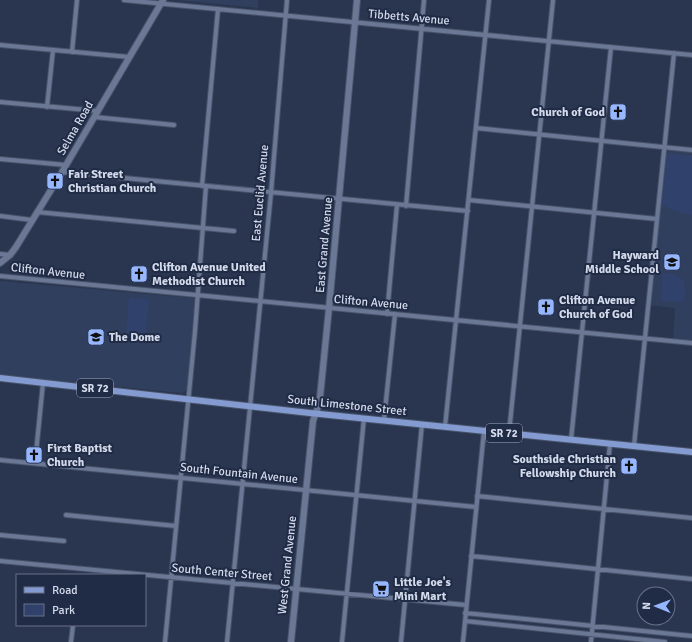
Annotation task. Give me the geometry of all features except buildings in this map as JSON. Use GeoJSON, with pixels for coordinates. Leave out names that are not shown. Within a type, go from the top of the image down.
{"type":"FeatureCollection","features":[{"type":"Feature","properties":{"kind":"main road","name":"South Limestone Street"},"geometry":{"type":"LineString","coordinates":[[0,378],[445,427],[692,452]]}},
{"type":"Feature","properties":{"kind":"street"},"geometry":{"type":"LineString","coordinates":[[72,52],[77,0]]}},
{"type":"Feature","properties":{"kind":"street","name":"Tibbetts Avenue"},"geometry":{"type":"LineString","coordinates":[[124,0],[162,2],[286,16],[692,55]]}},
{"type":"Feature","properties":{"kind":"street","name":"East Euclid Avenue"},"geometry":{"type":"LineString","coordinates":[[227,642],[271,193],[287,0]]}},
{"type":"Feature","properties":{"kind":"street","name":"East Grand Avenue"},"geometry":{"type":"LineString","coordinates":[[306,490],[313,421],[320,397],[357,0]]}},
{"type":"Feature","properties":{"kind":"street"},"geometry":{"type":"LineString","coordinates":[[406,206],[424,0]]}},
{"type":"Feature","properties":{"kind":"street"},"geometry":{"type":"LineString","coordinates":[[445,427],[489,0]]}},
{"type":"Feature","properties":{"kind":"street"},"geometry":{"type":"LineString","coordinates":[[508,433],[553,0]]}},
{"type":"Feature","properties":{"kind":"street","name":"Selma Road"},"geometry":{"type":"LineString","coordinates":[[0,263],[10,255],[38,212],[162,2]]}},
{"type":"Feature","properties":{"kind":"street"},"geometry":{"type":"LineString","coordinates":[[165,642],[199,296],[198,291],[203,228],[204,186],[218,9]]}},
{"type":"Feature","properties":{"kind":"street"},"geometry":{"type":"LineString","coordinates":[[0,45],[130,57]]}},
{"type":"Feature","properties":{"kind":"street"},"geometry":{"type":"LineString","coordinates":[[571,440],[611,47]]}},
{"type":"Feature","properties":{"kind":"street"},"geometry":{"type":"LineString","coordinates":[[47,107],[53,50]]}},
{"type":"Feature","properties":{"kind":"street"},"geometry":{"type":"LineString","coordinates":[[634,446],[674,53]]}},
{"type":"Feature","properties":{"kind":"street"},"geometry":{"type":"LineString","coordinates":[[0,102],[47,107],[174,125]]}},
{"type":"Feature","properties":{"kind":"street"},"geometry":{"type":"LineString","coordinates":[[476,128],[692,150]]}},
{"type":"Feature","properties":{"kind":"street"},"geometry":{"type":"LineString","coordinates":[[0,159],[66,165]]}},
{"type":"Feature","properties":{"kind":"street"},"geometry":{"type":"LineString","coordinates":[[62,172],[468,211]]}},
{"type":"Feature","properties":{"kind":"street"},"geometry":{"type":"LineString","coordinates":[[469,200],[657,219]]}},
{"type":"Feature","properties":{"kind":"street"},"geometry":{"type":"LineString","coordinates":[[387,314],[398,205]]}},
{"type":"Feature","properties":{"kind":"street"},"geometry":{"type":"LineString","coordinates":[[38,212],[234,231]]}},
{"type":"Feature","properties":{"kind":"street"},"geometry":{"type":"LineString","coordinates":[[0,216],[32,220]]}},
{"type":"Feature","properties":{"kind":"street"},"geometry":{"type":"LineString","coordinates":[[0,254],[10,255]]}},
{"type":"Feature","properties":{"kind":"street","name":"Clifton Avenue"},"geometry":{"type":"LineString","coordinates":[[0,276],[692,343]]}},
{"type":"Feature","properties":{"kind":"street"},"geometry":{"type":"LineString","coordinates":[[384,420],[395,314]]}},
{"type":"Feature","properties":{"kind":"street"},"geometry":{"type":"LineString","coordinates":[[36,463],[43,383]]}},
{"type":"Feature","properties":{"kind":"street"},"geometry":{"type":"LineString","coordinates":[[342,642],[364,418]]}},
{"type":"Feature","properties":{"kind":"street"},"geometry":{"type":"LineString","coordinates":[[400,642],[422,424]]}},
{"type":"Feature","properties":{"kind":"street"},"geometry":{"type":"LineString","coordinates":[[462,642],[484,431]]}},
{"type":"Feature","properties":{"kind":"street"},"geometry":{"type":"LineString","coordinates":[[591,642],[610,444]]}},
{"type":"Feature","properties":{"kind":"street","name":"South Fountain Avenue"},"geometry":{"type":"LineString","coordinates":[[0,460],[476,507]]}},
{"type":"Feature","properties":{"kind":"street","name":"West Grand Avenue"},"geometry":{"type":"LineString","coordinates":[[291,642],[306,490]]}},
{"type":"Feature","properties":{"kind":"street"},"geometry":{"type":"LineString","coordinates":[[477,496],[692,518]]}},
{"type":"Feature","properties":{"kind":"street"},"geometry":{"type":"LineString","coordinates":[[66,515],[176,526]]}},
{"type":"Feature","properties":{"kind":"street"},"geometry":{"type":"LineString","coordinates":[[0,535],[64,542]]}},
{"type":"Feature","properties":{"kind":"street"},"geometry":{"type":"LineString","coordinates":[[471,556],[692,579]]}},
{"type":"Feature","properties":{"kind":"street","name":"South Center Street"},"geometry":{"type":"LineString","coordinates":[[0,561],[118,574]]}},
{"type":"Feature","properties":{"kind":"street","name":"South Center Street"},"geometry":{"type":"LineString","coordinates":[[146,576],[466,605]]}},
{"type":"Feature","properties":{"kind":"street"},"geometry":{"type":"LineString","coordinates":[[465,613],[692,636]]}},
{"type":"Feature","properties":{"kind":"street"},"geometry":{"type":"LineString","coordinates":[[465,621],[665,642]]}},
{"type":"Feature","properties":{"kind":"street"},"geometry":{"type":"LineString","coordinates":[[71,642],[73,626]]}},
{"type":"Feature","properties":{"kind":"shaded area"},"geometry":{"type":"Polygon","coordinates":[[[178,0],[258,0],[258,8],[178,0]]]}},
{"type":"Feature","properties":{"kind":"shaded area","name":"Hayward Middle School"},"geometry":{"type":"Polygon","coordinates":[[[664,147],[692,150],[692,343],[673,341],[675,308],[649,305],[664,147]]]}},
{"type":"Feature","properties":{"kind":"shaded area","name":"The Dome"},"geometry":{"type":"Polygon","coordinates":[[[0,281],[193,298],[195,300],[187,390],[182,393],[0,374],[0,281]]]}},
{"type":"Feature","properties":{"kind":"green space"},"geometry":{"type":"Polygon","coordinates":[[[667,153],[692,156],[692,215],[680,213],[662,205],[667,153]]]}},
{"type":"Feature","properties":{"kind":"green space"},"geometry":{"type":"Polygon","coordinates":[[[663,273],[675,274],[684,281],[684,302],[661,301],[663,273]]]}},
{"type":"Feature","properties":{"kind":"green space"},"geometry":{"type":"Polygon","coordinates":[[[129,298],[149,300],[145,343],[125,341],[129,298]]]}},
{"type":"Feature","properties":{"kind":"place","name":"Church of God"},"geometry":{"type":"Point","coordinates":[618,112]}},
{"type":"Feature","properties":{"kind":"place","name":"Fair Street Christian Church"},"geometry":{"type":"Point","coordinates":[55,181]}},
{"type":"Feature","properties":{"kind":"place","name":"Hayward Middle School"},"geometry":{"type":"Point","coordinates":[672,262]}},
{"type":"Feature","properties":{"kind":"place","name":"Clifton Avenue United Methodist Church"},"geometry":{"type":"Point","coordinates":[139,274]}},
{"type":"Feature","properties":{"kind":"place","name":"Clifton Avenue Church of God"},"geometry":{"type":"Point","coordinates":[546,307]}},
{"type":"Feature","properties":{"kind":"place","name":"The Dome"},"geometry":{"type":"Point","coordinates":[96,337]}},
{"type":"Feature","properties":{"kind":"place","name":"First Baptist Church"},"geometry":{"type":"Point","coordinates":[34,455]}},
{"type":"Feature","properties":{"kind":"place","name":"Southside Christian Fellowship Church"},"geometry":{"type":"Point","coordinates":[629,466]}},
{"type":"Feature","properties":{"kind":"place","name":"Little Joe's Mini Mart"},"geometry":{"type":"Point","coordinates":[381,589]}}]}
